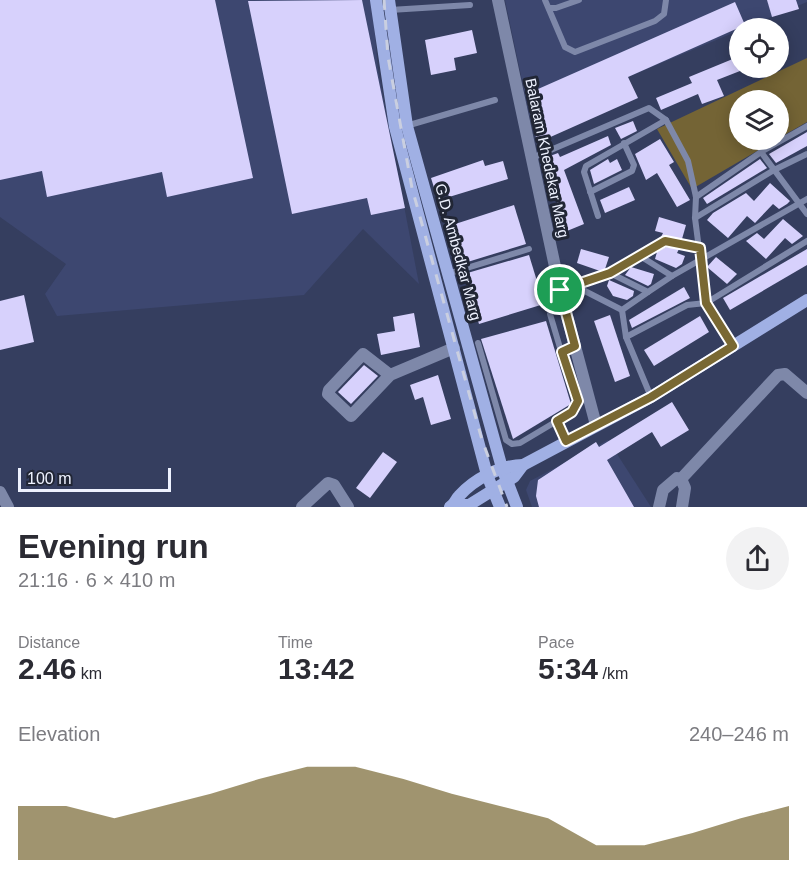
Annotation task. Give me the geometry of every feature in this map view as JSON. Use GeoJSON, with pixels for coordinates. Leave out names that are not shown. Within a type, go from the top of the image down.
{"type":"FeatureCollection","features":[{"type":"Feature","properties":{"kind":"main road","name":"G.D. Ambedkar Marg"},"geometry":{"type":"LineString","coordinates":[[390,5],[401,127],[428,197],[463,343],[487,475],[500,507]]}},
{"type":"Feature","properties":{"kind":"main road","name":"G.D. Ambedkar Marg"},"geometry":{"type":"LineString","coordinates":[[376,6],[415,201],[463,343],[480,371],[502,468],[517,507]]}},
{"type":"Feature","properties":{"kind":"main road"},"geometry":{"type":"LineString","coordinates":[[415,201],[428,197]]}},
{"type":"Feature","properties":{"kind":"main road"},"geometry":{"type":"LineString","coordinates":[[452,506],[469,505],[507,481],[523,465],[651,397],[807,300]]}},
{"type":"Feature","properties":{"kind":"main road"},"geometry":{"type":"LineString","coordinates":[[452,506],[459,496],[487,475],[502,468],[523,465]]}},
{"type":"Feature","properties":{"kind":"street","name":"Balaram Khedekar Marg"},"geometry":{"type":"LineString","coordinates":[[498,0],[560,290],[596,425]]}},
{"type":"Feature","properties":{"kind":"street"},"geometry":{"type":"LineString","coordinates":[[390,375],[363,354],[329,390],[328,394],[351,416],[390,375],[463,343]]}},
{"type":"Feature","properties":{"kind":"street"},"geometry":{"type":"LineString","coordinates":[[659,507],[663,490],[671,480],[681,479],[778,375],[785,374],[807,393]]}},
{"type":"Feature","properties":{"kind":"street"},"geometry":{"type":"LineString","coordinates":[[681,479],[685,488],[682,507]]}},
{"type":"Feature","properties":{"kind":"street"},"geometry":{"type":"LineString","coordinates":[[302,507],[328,483],[334,485],[348,507]]}},
{"type":"Feature","properties":{"kind":"street"},"geometry":{"type":"LineString","coordinates":[[0,492],[8,507]]}},
{"type":"Feature","properties":{"kind":"lane"},"geometry":{"type":"LineString","coordinates":[[545,0],[565,47],[574,52],[655,21],[664,14],[666,0]]}},
{"type":"Feature","properties":{"kind":"lane"},"geometry":{"type":"LineString","coordinates":[[549,8],[556,8],[579,0]]}},
{"type":"Feature","properties":{"kind":"lane"},"geometry":{"type":"LineString","coordinates":[[376,6],[470,5]]}},
{"type":"Feature","properties":{"kind":"lane"},"geometry":{"type":"LineString","coordinates":[[401,127],[495,100]]}},
{"type":"Feature","properties":{"kind":"lane"},"geometry":{"type":"LineString","coordinates":[[532,159],[649,108],[666,120],[688,161],[696,197],[695,218],[706,303],[733,346]]}},
{"type":"Feature","properties":{"kind":"lane"},"geometry":{"type":"LineString","coordinates":[[597,216],[584,172],[586,166],[666,120]]}},
{"type":"Feature","properties":{"kind":"lane"},"geometry":{"type":"LineString","coordinates":[[696,197],[761,152],[807,126]]}},
{"type":"Feature","properties":{"kind":"lane"},"geometry":{"type":"LineString","coordinates":[[590,192],[632,171],[634,165],[624,143]]}},
{"type":"Feature","properties":{"kind":"lane"},"geometry":{"type":"LineString","coordinates":[[761,152],[807,214]]}},
{"type":"Feature","properties":{"kind":"lane"},"geometry":{"type":"LineString","coordinates":[[695,218],[774,170],[807,154]]}},
{"type":"Feature","properties":{"kind":"lane"},"geometry":{"type":"LineString","coordinates":[[622,310],[672,276],[807,200]]}},
{"type":"Feature","properties":{"kind":"lane"},"geometry":{"type":"LineString","coordinates":[[560,290],[610,273],[665,241],[700,248]]}},
{"type":"Feature","properties":{"kind":"lane"},"geometry":{"type":"LineString","coordinates":[[626,337],[687,305],[706,303],[807,241]]}},
{"type":"Feature","properties":{"kind":"lane"},"geometry":{"type":"LineString","coordinates":[[447,274],[529,249]]}},
{"type":"Feature","properties":{"kind":"lane"},"geometry":{"type":"LineString","coordinates":[[640,256],[672,276]]}},
{"type":"Feature","properties":{"kind":"lane"},"geometry":{"type":"LineString","coordinates":[[610,273],[648,292]]}},
{"type":"Feature","properties":{"kind":"lane"},"geometry":{"type":"LineString","coordinates":[[575,286],[622,310]]}},
{"type":"Feature","properties":{"kind":"lane"},"geometry":{"type":"LineString","coordinates":[[622,310],[626,337],[651,397]]}},
{"type":"Feature","properties":{"kind":"lane"},"geometry":{"type":"LineString","coordinates":[[480,371],[509,443],[520,443],[572,412],[578,401],[550,314]]}},
{"type":"Feature","properties":{"kind":"lane"},"geometry":{"type":"LineString","coordinates":[[562,352],[575,346]]}},
{"type":"Feature","properties":{"kind":"lane"},"geometry":{"type":"LineString","coordinates":[[557,421],[566,441]]}},
{"type":"Feature","properties":{"kind":"shaded area"},"geometry":{"type":"Polygon","coordinates":[[[0,0],[372,0],[378,70],[419,284],[363,229],[304,295],[57,316],[45,294],[66,264],[0,217],[0,0]]]}},
{"type":"Feature","properties":{"kind":"shaded area"},"geometry":{"type":"Polygon","coordinates":[[[505,0],[807,0],[807,2],[769,18],[729,18],[729,35],[530,118],[505,0]]]}},
{"type":"Feature","properties":{"kind":"shaded area"},"geometry":{"type":"Polygon","coordinates":[[[807,58],[807,122],[789,132],[789,90],[739,90],[765,78],[789,78],[789,67],[807,58]]]}},
{"type":"Feature","properties":{"kind":"shaded area"},"geometry":{"type":"Polygon","coordinates":[[[729,95],[729,150],[759,150],[692,189],[657,129],[729,95]]]}},
{"type":"Feature","properties":{"kind":"shaded area"},"geometry":{"type":"Polygon","coordinates":[[[608,440],[651,507],[532,507],[526,490],[530,481],[608,440]]]}},
{"type":"Feature","properties":{"kind":"building"},"geometry":{"type":"Polygon","coordinates":[[[0,0],[215,0],[253,178],[167,197],[162,172],[47,197],[42,171],[0,180],[0,0]]]}},
{"type":"Feature","properties":{"kind":"building"},"geometry":{"type":"Polygon","coordinates":[[[362,0],[405,208],[371,215],[367,198],[292,214],[248,1],[362,0]]]}},
{"type":"Feature","properties":{"kind":"building"},"geometry":{"type":"Polygon","coordinates":[[[767,0],[796,0],[799,9],[772,17],[767,0]]]}},
{"type":"Feature","properties":{"kind":"building"},"geometry":{"type":"Polygon","coordinates":[[[735,2],[742,18],[729,18],[729,32],[628,77],[638,98],[537,143],[535,132],[544,127],[529,93],[735,2]]]}},
{"type":"Feature","properties":{"kind":"building"},"geometry":{"type":"Polygon","coordinates":[[[472,30],[477,53],[454,58],[456,70],[431,75],[425,40],[472,30]]]}},
{"type":"Feature","properties":{"kind":"building"},"geometry":{"type":"Polygon","coordinates":[[[729,61],[729,75],[717,80],[724,96],[702,104],[698,94],[661,110],[656,98],[692,83],[689,77],[729,61]]]}},
{"type":"Feature","properties":{"kind":"building"},"geometry":{"type":"Polygon","coordinates":[[[633,121],[637,131],[621,139],[615,128],[633,121]]]}},
{"type":"Feature","properties":{"kind":"building"},"geometry":{"type":"Polygon","coordinates":[[[807,132],[807,146],[776,163],[769,154],[776,150],[789,150],[789,142],[807,132]]]}},
{"type":"Feature","properties":{"kind":"building"},"geometry":{"type":"Polygon","coordinates":[[[608,136],[611,145],[564,170],[584,224],[567,231],[542,159],[558,153],[560,157],[608,136]]]}},
{"type":"Feature","properties":{"kind":"building"},"geometry":{"type":"Polygon","coordinates":[[[660,139],[674,162],[669,165],[690,200],[677,207],[657,173],[646,180],[635,154],[660,139]]]}},
{"type":"Feature","properties":{"kind":"building"},"geometry":{"type":"Polygon","coordinates":[[[608,159],[610,163],[617,159],[622,170],[594,184],[590,170],[608,159]]]}},
{"type":"Feature","properties":{"kind":"building"},"geometry":{"type":"Polygon","coordinates":[[[760,159],[767,168],[707,204],[703,198],[760,159]]]}},
{"type":"Feature","properties":{"kind":"building"},"geometry":{"type":"Polygon","coordinates":[[[483,160],[485,166],[503,161],[508,179],[449,197],[447,190],[436,194],[431,178],[483,160]]]}},
{"type":"Feature","properties":{"kind":"building"},"geometry":{"type":"Polygon","coordinates":[[[770,183],[790,201],[787,204],[779,209],[773,204],[755,223],[747,216],[728,238],[707,220],[713,213],[746,193],[754,201],[770,183]]]}},
{"type":"Feature","properties":{"kind":"building"},"geometry":{"type":"Polygon","coordinates":[[[629,187],[635,200],[605,213],[600,200],[629,187]]]}},
{"type":"Feature","properties":{"kind":"building"},"geometry":{"type":"Polygon","coordinates":[[[514,205],[526,244],[461,264],[449,226],[514,205]]]}},
{"type":"Feature","properties":{"kind":"building"},"geometry":{"type":"Polygon","coordinates":[[[659,217],[686,225],[682,239],[661,237],[663,233],[655,231],[659,217]]]}},
{"type":"Feature","properties":{"kind":"building"},"geometry":{"type":"Polygon","coordinates":[[[783,219],[803,236],[792,244],[785,238],[766,259],[746,241],[757,233],[764,239],[783,219]]]}},
{"type":"Feature","properties":{"kind":"building"},"geometry":{"type":"Polygon","coordinates":[[[666,247],[679,249],[677,253],[685,256],[682,264],[676,268],[655,259],[657,252],[666,247]]]}},
{"type":"Feature","properties":{"kind":"building"},"geometry":{"type":"Polygon","coordinates":[[[581,249],[609,257],[605,269],[600,271],[577,263],[581,249]]]}},
{"type":"Feature","properties":{"kind":"building"},"geometry":{"type":"Polygon","coordinates":[[[807,249],[807,265],[730,310],[723,298],[807,249]]]}},
{"type":"Feature","properties":{"kind":"building"},"geometry":{"type":"Polygon","coordinates":[[[529,255],[544,304],[479,324],[464,274],[529,255]]]}},
{"type":"Feature","properties":{"kind":"building"},"geometry":{"type":"Polygon","coordinates":[[[716,257],[737,274],[727,284],[707,267],[716,257]]]}},
{"type":"Feature","properties":{"kind":"building"},"geometry":{"type":"Polygon","coordinates":[[[631,267],[654,274],[651,284],[648,286],[625,275],[631,267]]]}},
{"type":"Feature","properties":{"kind":"building"},"geometry":{"type":"Polygon","coordinates":[[[609,280],[634,291],[633,296],[627,300],[613,296],[607,286],[609,280]]]}},
{"type":"Feature","properties":{"kind":"building"},"geometry":{"type":"Polygon","coordinates":[[[684,287],[690,298],[632,328],[629,320],[684,287]]]}},
{"type":"Feature","properties":{"kind":"building"},"geometry":{"type":"Polygon","coordinates":[[[24,295],[34,342],[0,350],[0,301],[24,295]]]}},
{"type":"Feature","properties":{"kind":"building"},"geometry":{"type":"Polygon","coordinates":[[[414,313],[420,347],[381,355],[377,334],[395,331],[393,317],[414,313]]]}},
{"type":"Feature","properties":{"kind":"building"},"geometry":{"type":"Polygon","coordinates":[[[610,315],[630,376],[615,382],[594,321],[610,315]]]}},
{"type":"Feature","properties":{"kind":"building"},"geometry":{"type":"Polygon","coordinates":[[[700,316],[709,332],[654,366],[644,350],[700,316]]]}},
{"type":"Feature","properties":{"kind":"building"},"geometry":{"type":"Polygon","coordinates":[[[546,321],[571,404],[513,439],[481,339],[546,321]]]}},
{"type":"Feature","properties":{"kind":"building"},"geometry":{"type":"Polygon","coordinates":[[[364,365],[378,376],[351,404],[338,392],[364,365]]]}},
{"type":"Feature","properties":{"kind":"building"},"geometry":{"type":"Polygon","coordinates":[[[438,375],[451,419],[431,425],[423,397],[415,400],[410,385],[438,375]]]}},
{"type":"Feature","properties":{"kind":"building"},"geometry":{"type":"Polygon","coordinates":[[[672,402],[689,430],[661,447],[652,432],[607,460],[634,507],[539,507],[536,496],[538,480],[596,442],[599,447],[672,402]]]}},
{"type":"Feature","properties":{"kind":"building"},"geometry":{"type":"Polygon","coordinates":[[[383,452],[397,462],[370,498],[356,488],[383,452]]]}},
{"type":"Feature","properties":{"kind":"railway"},"geometry":{"type":"LineString","coordinates":[[384,0],[388,57],[412,188],[482,440],[507,507]]}},
{"type":"Feature","properties":{"kind":"route"},"geometry":{"type":"LineString","coordinates":[[665,241],[700,248],[706,303],[733,346],[651,397],[566,441],[557,421],[572,412],[578,401],[562,352],[575,346],[560,290],[610,273],[665,241]]}}]}
